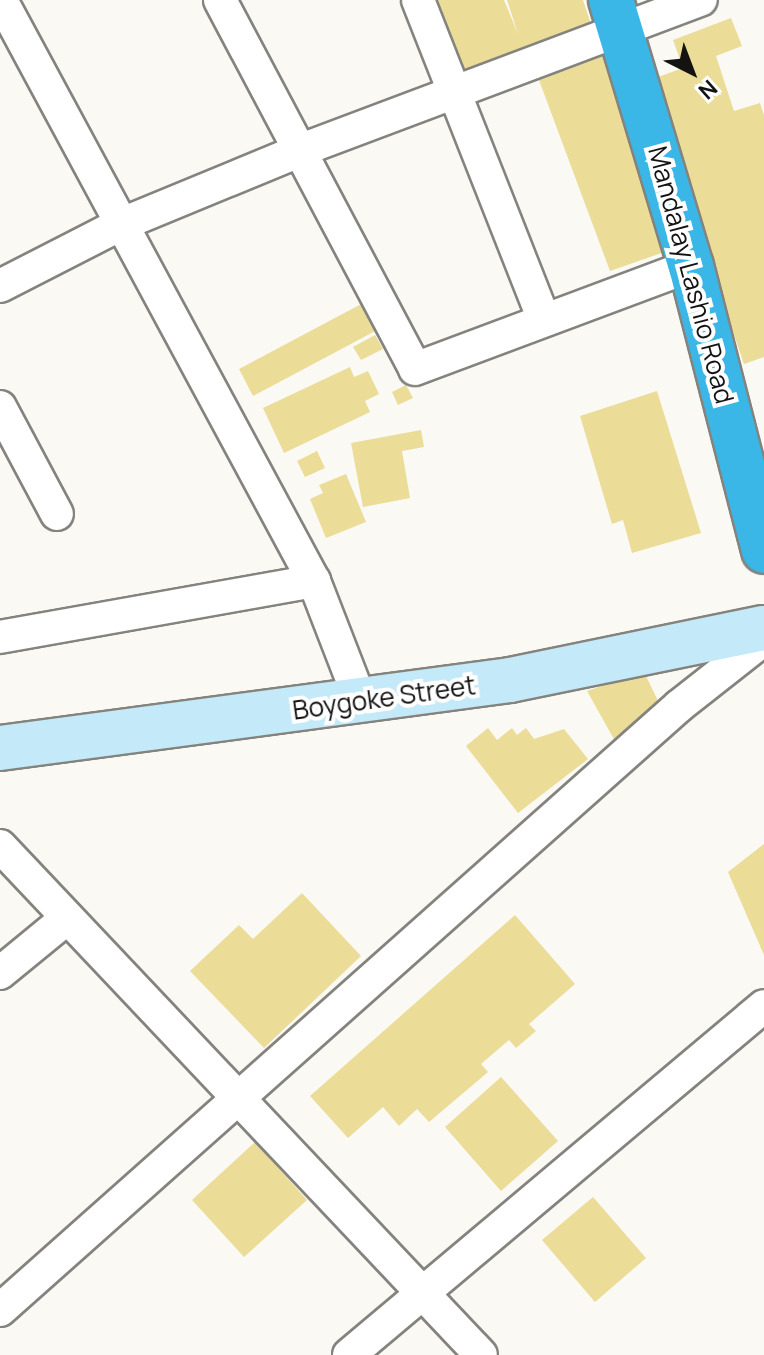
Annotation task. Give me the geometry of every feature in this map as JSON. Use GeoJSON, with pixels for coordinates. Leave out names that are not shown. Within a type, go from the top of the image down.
{"type":"FeatureCollection","features":[{"type":"Feature","properties":{"kind":"highway","name":"Mandalay Lashio Road"},"geometry":{"type":"LineString","coordinates":[[616,17],[758,500],[764,551]]}},
{"type":"Feature","properties":{"kind":"street"},"geometry":{"type":"LineString","coordinates":[[1,0],[117,226],[314,581],[361,702]]}},
{"type":"Feature","properties":{"kind":"street"},"geometry":{"type":"LineString","coordinates":[[220,0],[415,369],[543,317],[691,266]]}},
{"type":"Feature","properties":{"kind":"street"},"geometry":{"type":"LineString","coordinates":[[418,0],[458,93],[543,317]]}},
{"type":"Feature","properties":{"kind":"street"},"geometry":{"type":"LineString","coordinates":[[0,286],[117,226],[301,150],[458,93],[616,17],[701,0]]}},
{"type":"Feature","properties":{"kind":"street"},"geometry":{"type":"LineString","coordinates":[[0,407],[57,514]]}},
{"type":"Feature","properties":{"kind":"street"},"geometry":{"type":"LineString","coordinates":[[0,637],[314,581]]}},
{"type":"Feature","properties":{"kind":"street","name":"Boygoke Street"},"geometry":{"type":"LineString","coordinates":[[0,748],[361,702],[764,628]]}},
{"type":"Feature","properties":{"kind":"street"},"geometry":{"type":"LineString","coordinates":[[0,1310],[679,706],[764,639]]}},
{"type":"Feature","properties":{"kind":"street"},"geometry":{"type":"LineString","coordinates":[[0,846],[481,1355]]}},
{"type":"Feature","properties":{"kind":"street"},"geometry":{"type":"LineString","coordinates":[[0,973],[67,918]]}},
{"type":"Feature","properties":{"kind":"street"},"geometry":{"type":"LineString","coordinates":[[349,1355],[420,1292],[764,1006]]}},
{"type":"Feature","properties":{"kind":"building"},"geometry":{"type":"Polygon","coordinates":[[[437,0],[504,0],[518,34],[507,0],[583,0],[591,24],[465,70],[437,0]]]}},
{"type":"Feature","properties":{"kind":"building"},"geometry":{"type":"Polygon","coordinates":[[[731,18],[742,46],[716,56],[734,111],[760,103],[764,115],[764,357],[744,364],[647,81],[683,68],[673,40],[731,18]]]}},
{"type":"Feature","properties":{"kind":"building"},"geometry":{"type":"Polygon","coordinates":[[[603,48],[673,249],[610,271],[536,72],[603,48]]]}},
{"type":"Feature","properties":{"kind":"building"},"geometry":{"type":"Polygon","coordinates":[[[365,302],[379,329],[253,396],[239,369],[365,302]]]}},
{"type":"Feature","properties":{"kind":"building"},"geometry":{"type":"Polygon","coordinates":[[[375,335],[383,349],[361,360],[353,347],[375,335]]]}},
{"type":"Feature","properties":{"kind":"building"},"geometry":{"type":"Polygon","coordinates":[[[350,367],[354,377],[368,371],[379,394],[365,401],[370,412],[284,453],[263,408],[350,367]]]}},
{"type":"Feature","properties":{"kind":"building"},"geometry":{"type":"Polygon","coordinates":[[[406,385],[413,398],[398,405],[392,392],[406,385]]]}},
{"type":"Feature","properties":{"kind":"building"},"geometry":{"type":"Polygon","coordinates":[[[657,391],[701,533],[632,553],[623,520],[612,524],[580,416],[657,391]]]}},
{"type":"Feature","properties":{"kind":"building"},"geometry":{"type":"Polygon","coordinates":[[[421,430],[424,447],[402,451],[410,498],[363,507],[351,443],[421,430]]]}},
{"type":"Feature","properties":{"kind":"building"},"geometry":{"type":"Polygon","coordinates":[[[317,451],[325,468],[305,477],[297,461],[317,451]]]}},
{"type":"Feature","properties":{"kind":"building"},"geometry":{"type":"Polygon","coordinates":[[[346,474],[366,522],[326,538],[310,499],[323,493],[319,485],[346,474]]]}},
{"type":"Feature","properties":{"kind":"building"},"geometry":{"type":"Polygon","coordinates":[[[644,672],[662,709],[615,741],[587,691],[644,672]]]}},
{"type":"Feature","properties":{"kind":"building"},"geometry":{"type":"Polygon","coordinates":[[[488,728],[497,740],[512,728],[517,735],[526,728],[534,739],[564,729],[588,759],[518,813],[466,746],[488,728]]]}},
{"type":"Feature","properties":{"kind":"building"},"geometry":{"type":"Polygon","coordinates":[[[764,844],[764,955],[728,872],[764,844]]]}},
{"type":"Feature","properties":{"kind":"building"},"geometry":{"type":"Polygon","coordinates":[[[302,893],[361,956],[264,1048],[190,971],[239,925],[253,939],[302,893]]]}},
{"type":"Feature","properties":{"kind":"building"},"geometry":{"type":"Polygon","coordinates":[[[515,915],[575,984],[529,1024],[536,1031],[516,1048],[509,1040],[481,1064],[488,1072],[429,1122],[417,1109],[399,1126],[383,1107],[348,1138],[310,1096],[515,915]]]}},
{"type":"Feature","properties":{"kind":"building"},"geometry":{"type":"Polygon","coordinates":[[[501,1077],[558,1141],[501,1191],[445,1127],[501,1077]]]}},
{"type":"Feature","properties":{"kind":"building"},"geometry":{"type":"Polygon","coordinates":[[[255,1142],[307,1200],[244,1257],[192,1200],[255,1142]]]}},
{"type":"Feature","properties":{"kind":"building"},"geometry":{"type":"Polygon","coordinates":[[[593,1197],[646,1258],[595,1302],[542,1240],[593,1197]]]}}]}
